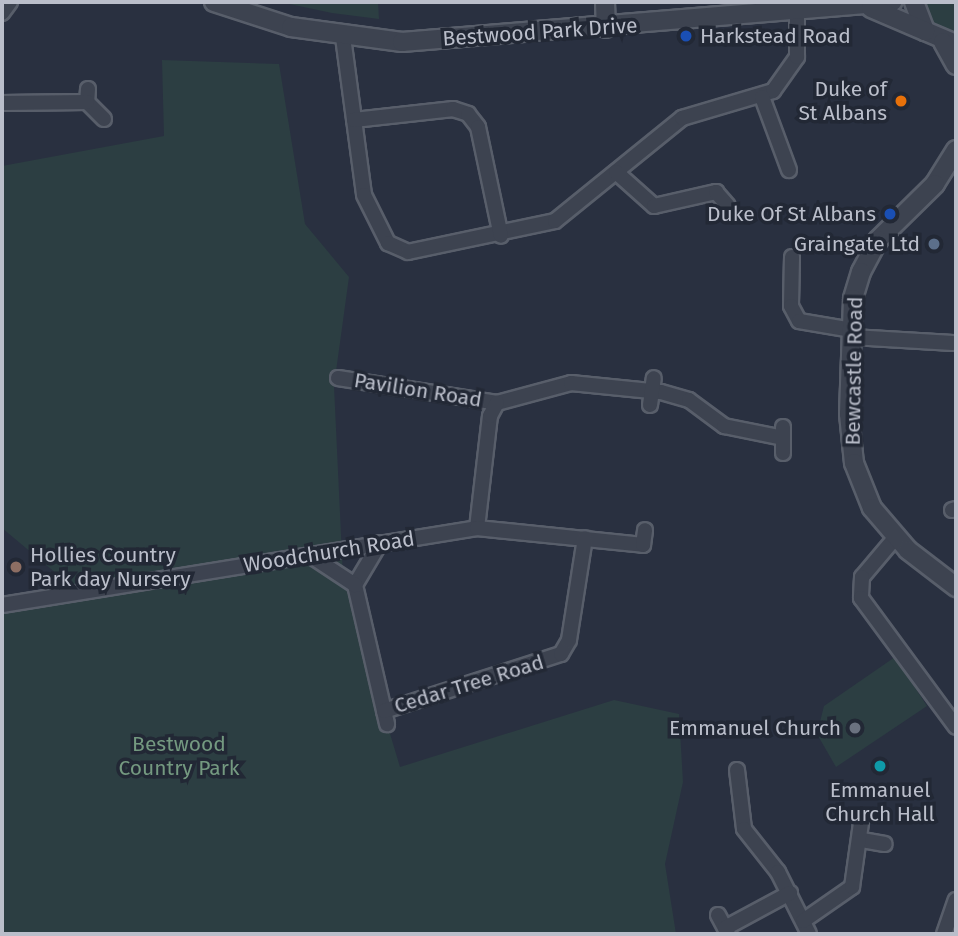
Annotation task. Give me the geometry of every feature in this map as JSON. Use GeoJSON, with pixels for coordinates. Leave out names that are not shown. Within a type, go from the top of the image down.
{"type":"FeatureCollection","features":[{"type":"Feature","properties":{"kind":"street"},"geometry":{"type":"LineString","coordinates":[[2,13],[9,2]]}},
{"type":"Feature","properties":{"kind":"street","name":"Bestwood Park Drive"},"geometry":{"type":"LineString","coordinates":[[214,2],[343,37],[402,41],[871,8],[892,2]]}},
{"type":"Feature","properties":{"kind":"street"},"geometry":{"type":"LineString","coordinates":[[605,2],[606,27]]}},
{"type":"Feature","properties":{"kind":"street"},"geometry":{"type":"LineString","coordinates":[[914,2],[925,31]]}},
{"type":"Feature","properties":{"kind":"street","name":"Bestwood Park Drive"},"geometry":{"type":"LineString","coordinates":[[871,8],[949,43]]}},
{"type":"Feature","properties":{"kind":"street"},"geometry":{"type":"LineString","coordinates":[[343,37],[364,195],[393,248],[408,252],[501,236],[568,215],[682,118],[762,97],[794,66],[797,13]]}},
{"type":"Feature","properties":{"kind":"street"},"geometry":{"type":"LineString","coordinates":[[949,43],[956,65]]}},
{"type":"Feature","properties":{"kind":"street"},"geometry":{"type":"LineString","coordinates":[[2,103],[88,96],[104,119]]}},
{"type":"Feature","properties":{"kind":"street"},"geometry":{"type":"LineString","coordinates":[[762,97],[789,170]]}},
{"type":"Feature","properties":{"kind":"street"},"geometry":{"type":"LineString","coordinates":[[354,120],[453,109],[468,114],[478,127],[501,236]]}},
{"type":"Feature","properties":{"kind":"street","name":"Bewcastle Road"},"geometry":{"type":"LineString","coordinates":[[956,150],[936,184],[870,252],[856,284],[852,333],[854,463],[872,508],[895,538],[956,587]]}},
{"type":"Feature","properties":{"kind":"street"},"geometry":{"type":"LineString","coordinates":[[616,172],[654,206],[716,192],[728,206]]}},
{"type":"Feature","properties":{"kind":"street"},"geometry":{"type":"LineString","coordinates":[[792,257],[791,306],[799,321],[852,333],[955,343]]}},
{"type":"Feature","properties":{"kind":"street"},"geometry":{"type":"LineString","coordinates":[[775,272],[792,272]]}},
{"type":"Feature","properties":{"kind":"street","name":"Pavilion Road"},"geometry":{"type":"LineString","coordinates":[[338,377],[497,403],[571,383],[652,391],[689,400],[721,425],[780,432],[783,453]]}},
{"type":"Feature","properties":{"kind":"street","name":"Pavilion Road"},"geometry":{"type":"LineString","coordinates":[[477,528],[490,416],[497,403]]}},
{"type":"Feature","properties":{"kind":"street","name":"Woodchurch Road"},"geometry":{"type":"LineString","coordinates":[[2,605],[477,528],[643,545],[645,530]]}},
{"type":"Feature","properties":{"kind":"street","name":"Cedar Tree Road"},"geometry":{"type":"LineString","coordinates":[[355,585],[385,718],[561,654],[569,640],[585,538]]}},
{"type":"Feature","properties":{"kind":"street"},"geometry":{"type":"LineString","coordinates":[[895,538],[862,577],[861,598],[956,727]]}},
{"type":"Feature","properties":{"kind":"street"},"geometry":{"type":"LineString","coordinates":[[310,555],[355,585],[380,543]]}},
{"type":"Feature","properties":{"kind":"street"},"geometry":{"type":"LineString","coordinates":[[752,786],[736,778],[744,830],[790,893],[806,928],[852,887],[862,840],[861,823]]}},
{"type":"Feature","properties":{"kind":"street"},"geometry":{"type":"LineString","coordinates":[[862,840],[885,844]]}},
{"type":"Feature","properties":{"kind":"street"},"geometry":{"type":"LineString","coordinates":[[724,926],[790,893]]}},
{"type":"Feature","properties":{"kind":"street"},"geometry":{"type":"LineString","coordinates":[[944,934],[956,900]]}},
{"type":"Feature","properties":{"kind":"green space"},"geometry":{"type":"Polygon","coordinates":[[[280,2],[378,2],[379,19],[332,13],[280,2]]]}},
{"type":"Feature","properties":{"kind":"green space"},"geometry":{"type":"Polygon","coordinates":[[[922,2],[956,2],[956,38],[932,28],[922,2]]]}},
{"type":"Feature","properties":{"kind":"green space","name":"Bestwood Country Park"},"geometry":{"type":"Polygon","coordinates":[[[162,60],[279,64],[305,224],[349,277],[334,386],[343,577],[400,767],[614,700],[679,714],[683,782],[665,864],[676,934],[2,934],[2,613],[66,602],[63,579],[2,528],[2,166],[164,136],[162,60]]]}},
{"type":"Feature","properties":{"kind":"green space"},"geometry":{"type":"Polygon","coordinates":[[[895,657],[927,706],[836,767],[817,734],[824,706],[895,657]]]}},
{"type":"Feature","properties":{"kind":"place","name":"Harkstead Road"},"geometry":{"type":"Point","coordinates":[686,36]}},
{"type":"Feature","properties":{"kind":"place","name":"Duke of St Albans"},"geometry":{"type":"Point","coordinates":[901,101]}},
{"type":"Feature","properties":{"kind":"place","name":"Duke Of St Albans"},"geometry":{"type":"Point","coordinates":[890,214]}},
{"type":"Feature","properties":{"kind":"place","name":"Graingate Ltd"},"geometry":{"type":"Point","coordinates":[934,244]}},
{"type":"Feature","properties":{"kind":"place","name":"Hollies Country Park day Nursery"},"geometry":{"type":"Point","coordinates":[16,567]}},
{"type":"Feature","properties":{"kind":"place","name":"Emmanuel Church"},"geometry":{"type":"Point","coordinates":[855,728]}},
{"type":"Feature","properties":{"kind":"place","name":"Emmanuel Church Hall"},"geometry":{"type":"Point","coordinates":[880,766]}}]}
